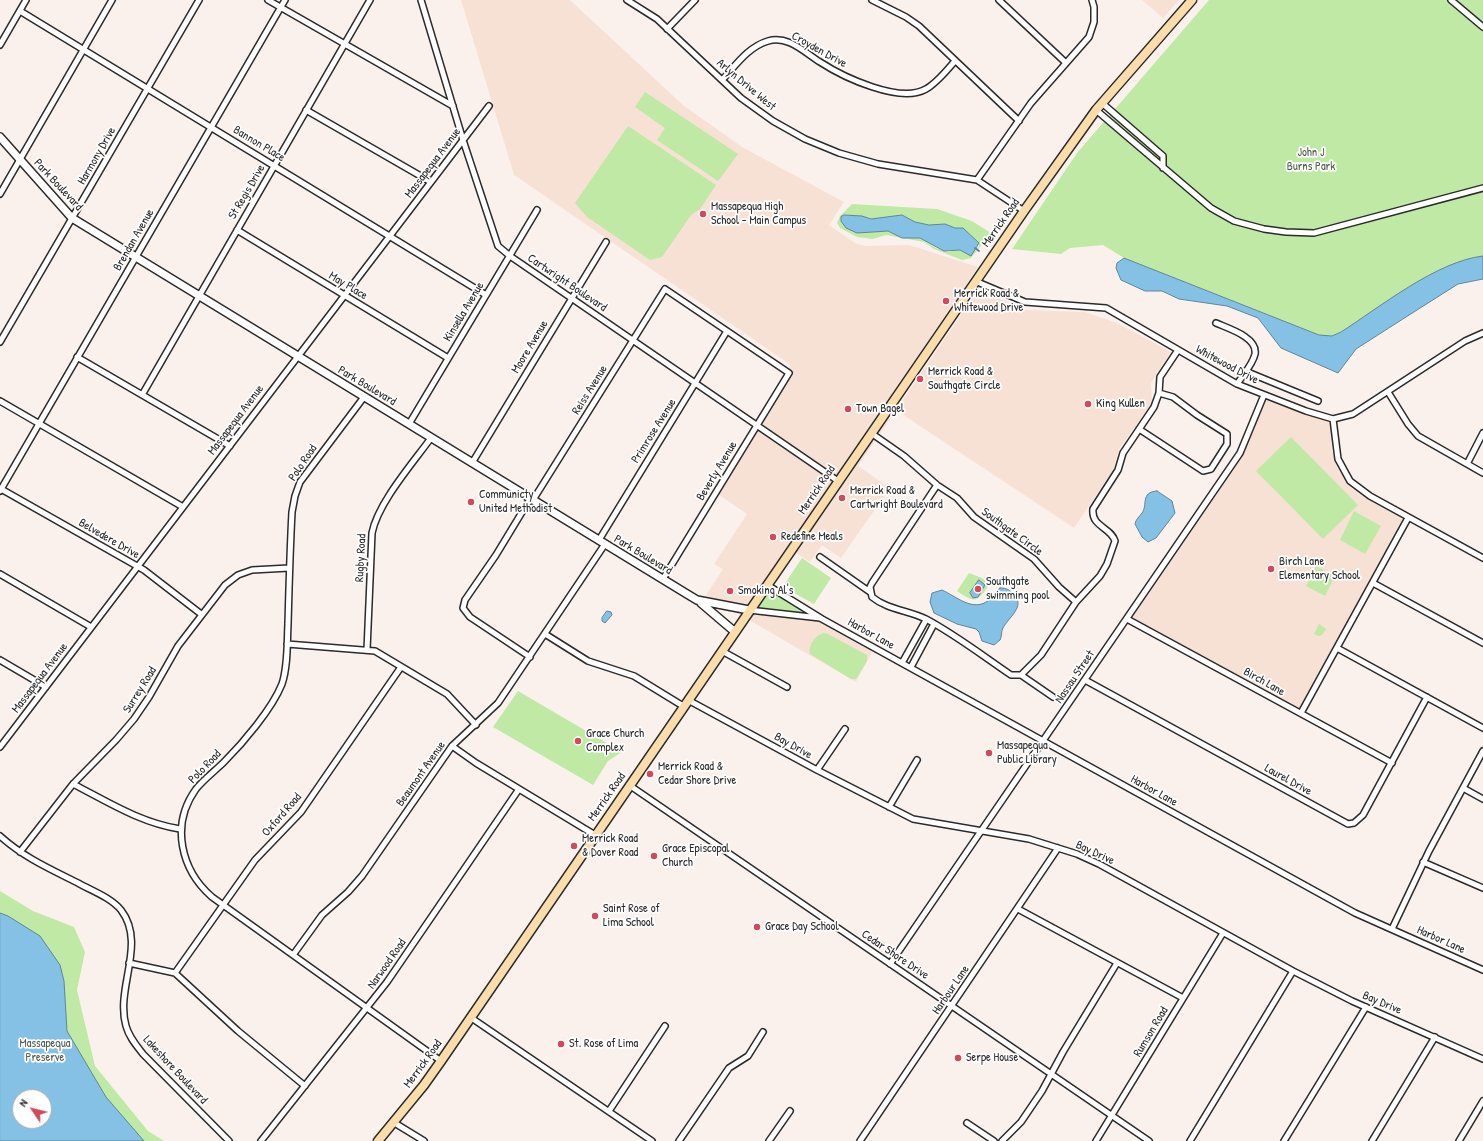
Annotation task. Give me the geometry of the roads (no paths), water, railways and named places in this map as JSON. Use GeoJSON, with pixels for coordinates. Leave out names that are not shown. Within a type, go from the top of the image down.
{"type":"FeatureCollection","features":[{"type":"Feature","properties":{"kind":"main road","name":"Merrick Road"},"geometry":{"type":"LineString","coordinates":[[378,1141],[424,1085],[1024,211],[1099,107],[1192,0]]}},
{"type":"Feature","properties":{"kind":"main road","name":"Park Boulevard"},"geometry":{"type":"LineString","coordinates":[[0,137],[72,218],[135,258],[697,600],[750,610]]}},
{"type":"Feature","properties":{"kind":"main road"},"geometry":{"type":"LineString","coordinates":[[697,600],[735,632]]}},
{"type":"Feature","properties":{"kind":"street"},"geometry":{"type":"LineString","coordinates":[[0,46],[26,0]]}},
{"type":"Feature","properties":{"kind":"street"},"geometry":{"type":"LineString","coordinates":[[0,194],[112,0]]}},
{"type":"Feature","properties":{"kind":"street","name":"Harmony Drive"},"geometry":{"type":"LineString","coordinates":[[0,342],[199,0]]}},
{"type":"Feature","properties":{"kind":"street"},"geometry":{"type":"LineString","coordinates":[[268,0],[453,106]]}},
{"type":"Feature","properties":{"kind":"street","name":"Brendan Avenue"},"geometry":{"type":"LineString","coordinates":[[1,490],[285,0]]}},
{"type":"Feature","properties":{"kind":"street","name":"St Regis Drive"},"geometry":{"type":"LineString","coordinates":[[142,395],[370,0]]}},
{"type":"Feature","properties":{"kind":"street","name":"Cartwright Boulevard"},"geometry":{"type":"LineString","coordinates":[[421,0],[463,140],[498,246],[510,256],[696,382],[838,481]]}},
{"type":"Feature","properties":{"kind":"street","name":"Arlyn Drive West"},"geometry":{"type":"LineString","coordinates":[[627,0],[658,19],[741,98],[773,121],[805,139],[839,153],[878,164],[977,180],[1024,211]]}},
{"type":"Feature","properties":{"kind":"street"},"geometry":{"type":"LineString","coordinates":[[668,29],[695,0]]}},
{"type":"Feature","properties":{"kind":"street"},"geometry":{"type":"LineString","coordinates":[[872,0],[906,17],[1019,121]]}},
{"type":"Feature","properties":{"kind":"street"},"geometry":{"type":"LineString","coordinates":[[999,0],[1066,63]]}},
{"type":"Feature","properties":{"kind":"street"},"geometry":{"type":"LineString","coordinates":[[977,180],[1031,103],[1066,63],[1092,30],[1095,16],[1092,0]]}},
{"type":"Feature","properties":{"kind":"street"},"geometry":{"type":"LineString","coordinates":[[1451,0],[1483,27]]}},
{"type":"Feature","properties":{"kind":"street","name":"Bannon Place"},"geometry":{"type":"LineString","coordinates":[[20,11],[486,295]]}},
{"type":"Feature","properties":{"kind":"street","name":"Croyden Drive"},"geometry":{"type":"LineString","coordinates":[[722,80],[751,49],[770,40],[788,42],[843,75],[869,85],[903,93],[913,93],[927,89],[955,61]]}},
{"type":"Feature","properties":{"kind":"street","name":"Massapequa Avenue"},"geometry":{"type":"LineString","coordinates":[[0,747],[489,106]]}},
{"type":"Feature","properties":{"kind":"street"},"geometry":{"type":"LineString","coordinates":[[1099,107],[1163,168],[1211,208],[1234,221],[1264,229],[1286,232],[1314,233],[1483,188]]}},
{"type":"Feature","properties":{"kind":"street"},"geometry":{"type":"LineString","coordinates":[[1099,107],[1163,156],[1163,168]]}},
{"type":"Feature","properties":{"kind":"street"},"geometry":{"type":"LineString","coordinates":[[306,110],[431,182]]}},
{"type":"Feature","properties":{"kind":"street","name":"Kinsella Avenue"},"geometry":{"type":"LineString","coordinates":[[409,424],[537,210]]}},
{"type":"Feature","properties":{"kind":"street","name":"May Place"},"geometry":{"type":"LineString","coordinates":[[237,230],[448,358]]}},
{"type":"Feature","properties":{"kind":"street","name":"Moore Avenue"},"geometry":{"type":"LineString","coordinates":[[472,463],[606,242]]}},
{"type":"Feature","properties":{"kind":"street","name":"Whitewood Drive"},"geometry":{"type":"LineString","coordinates":[[975,281],[1025,302],[1106,308],[1237,384],[1264,395],[1333,418]]}},
{"type":"Feature","properties":{"kind":"street","name":"Reiss Avenue"},"geometry":{"type":"LineString","coordinates":[[530,657],[470,617],[463,608],[465,600],[496,555],[665,289],[727,332]]}},
{"type":"Feature","properties":{"kind":"street"},"geometry":{"type":"LineString","coordinates":[[1216,323],[1241,333],[1251,342],[1255,353],[1237,384]]}},
{"type":"Feature","properties":{"kind":"street","name":"Beverly Avenue"},"geometry":{"type":"LineString","coordinates":[[663,579],[789,373],[727,332]]}},
{"type":"Feature","properties":{"kind":"street","name":"Primrose Avenue"},"geometry":{"type":"LineString","coordinates":[[602,542],[727,332]]}},
{"type":"Feature","properties":{"kind":"street"},"geometry":{"type":"LineString","coordinates":[[1483,333],[1465,341],[1352,414],[1333,418],[1338,459],[1350,481],[1370,496],[1483,558]]}},
{"type":"Feature","properties":{"kind":"street"},"geometry":{"type":"LineString","coordinates":[[820,557],[870,592],[872,596],[886,606],[914,613],[934,624],[1011,675],[1021,674],[1049,645],[1076,602],[1100,576],[1115,545],[1115,541],[1112,534],[1094,518],[1093,509],[1115,476],[1123,453],[1154,407],[1159,393],[1160,377],[1178,350]]}},
{"type":"Feature","properties":{"kind":"street"},"geometry":{"type":"LineString","coordinates":[[78,357],[230,446]]}},
{"type":"Feature","properties":{"kind":"street"},"geometry":{"type":"LineString","coordinates":[[1245,371],[1318,401]]}},
{"type":"Feature","properties":{"kind":"street"},"geometry":{"type":"LineString","coordinates":[[1388,392],[1408,424],[1418,436],[1483,473]]}},
{"type":"Feature","properties":{"kind":"street"},"geometry":{"type":"LineString","coordinates":[[1139,429],[1203,471],[1211,469],[1228,444],[1228,438],[1224,432],[1197,415],[1173,397],[1159,393]]}},
{"type":"Feature","properties":{"kind":"street","name":"Nassau Street"},"geometry":{"type":"LineString","coordinates":[[890,964],[1240,453],[1264,395]]}},
{"type":"Feature","properties":{"kind":"street","name":"Polo Road"},"geometry":{"type":"LineString","coordinates":[[364,397],[298,486],[292,512],[287,644],[284,675],[278,691],[244,740],[196,790],[188,805],[180,829],[183,852],[192,876],[206,892],[440,1061]]}},
{"type":"Feature","properties":{"kind":"street"},"geometry":{"type":"LineString","coordinates":[[0,401],[183,507]]}},
{"type":"Feature","properties":{"kind":"street","name":"Southgate Circle"},"geometry":{"type":"LineString","coordinates":[[871,433],[904,456],[937,486],[957,498],[974,517],[1034,559],[1059,587],[1076,602]]}},
{"type":"Feature","properties":{"kind":"street"},"geometry":{"type":"LineString","coordinates":[[1467,464],[1483,433]]}},
{"type":"Feature","properties":{"kind":"street","name":"Rugby Road"},"geometry":{"type":"LineString","coordinates":[[367,650],[372,533],[374,524],[381,509],[431,438]]}},
{"type":"Feature","properties":{"kind":"street"},"geometry":{"type":"LineString","coordinates":[[870,592],[872,583],[937,486]]}},
{"type":"Feature","properties":{"kind":"street","name":"Belvedere Drive"},"geometry":{"type":"LineString","coordinates":[[1,490],[144,570],[201,614]]}},
{"type":"Feature","properties":{"kind":"street"},"geometry":{"type":"LineString","coordinates":[[1301,713],[1408,518]]}},
{"type":"Feature","properties":{"kind":"street","name":"Beaumont Avenue"},"geometry":{"type":"LineString","coordinates":[[293,956],[322,915],[348,892],[362,876],[452,746],[498,703],[545,634],[602,542]]}},
{"type":"Feature","properties":{"kind":"street","name":"Surrey Road"},"geometry":{"type":"LineString","coordinates":[[20,852],[73,784],[116,740],[134,719],[149,697],[178,646],[201,614],[225,585],[238,575],[260,568],[289,568]]}},
{"type":"Feature","properties":{"kind":"street"},"geometry":{"type":"LineString","coordinates":[[0,574],[91,628]]}},
{"type":"Feature","properties":{"kind":"street"},"geometry":{"type":"LineString","coordinates":[[1373,583],[1483,643]]}},
{"type":"Feature","properties":{"kind":"street","name":"Harbor Lane"},"geometry":{"type":"LineString","coordinates":[[767,585],[822,619],[1356,913],[1483,970]]}},
{"type":"Feature","properties":{"kind":"street","name":"Harbor Lane"},"geometry":{"type":"LineString","coordinates":[[750,610],[822,619]]}},
{"type":"Feature","properties":{"kind":"street","name":"Birch Lane"},"geometry":{"type":"LineString","coordinates":[[1127,618],[1392,763]]}},
{"type":"Feature","properties":{"kind":"street"},"geometry":{"type":"LineString","coordinates":[[902,663],[926,620]]}},
{"type":"Feature","properties":{"kind":"street"},"geometry":{"type":"LineString","coordinates":[[911,668],[934,624]]}},
{"type":"Feature","properties":{"kind":"street","name":"Bay Drive"},"geometry":{"type":"LineString","coordinates":[[545,634],[588,660],[634,676],[913,819],[981,832],[1029,839],[1058,848],[1099,864],[1293,971],[1366,1007],[1483,1059]]}},
{"type":"Feature","properties":{"kind":"street"},"geometry":{"type":"LineString","coordinates":[[287,644],[367,650],[381,654],[447,694],[476,725]]}},
{"type":"Feature","properties":{"kind":"street"},"geometry":{"type":"LineString","coordinates":[[1337,648],[1483,728]]}},
{"type":"Feature","properties":{"kind":"street"},"geometry":{"type":"LineString","coordinates":[[722,651],[788,687]]}},
{"type":"Feature","properties":{"kind":"street"},"geometry":{"type":"LineString","coordinates":[[0,660],[46,687]]}},
{"type":"Feature","properties":{"kind":"street","name":"Oxford Road"},"geometry":{"type":"LineString","coordinates":[[175,973],[255,860],[301,812],[401,667]]}},
{"type":"Feature","properties":{"kind":"street"},"geometry":{"type":"LineString","coordinates":[[1021,674],[1053,697]]}},
{"type":"Feature","properties":{"kind":"street","name":"Laurel Drive"},"geometry":{"type":"LineString","coordinates":[[1085,680],[1348,824],[1354,823],[1360,819],[1427,697]]}},
{"type":"Feature","properties":{"kind":"street"},"geometry":{"type":"LineString","coordinates":[[817,770],[846,729]]}},
{"type":"Feature","properties":{"kind":"street"},"geometry":{"type":"LineString","coordinates":[[452,746],[519,789],[595,834]]}},
{"type":"Feature","properties":{"kind":"street"},"geometry":{"type":"LineString","coordinates":[[1392,930],[1423,862],[1483,751]]}},
{"type":"Feature","properties":{"kind":"street"},"geometry":{"type":"LineString","coordinates":[[889,807],[917,760]]}},
{"type":"Feature","properties":{"kind":"street"},"geometry":{"type":"LineString","coordinates":[[73,784],[143,820],[157,825],[180,829]]}},
{"type":"Feature","properties":{"kind":"street","name":"Cedar Shore Drive"},"geometry":{"type":"LineString","coordinates":[[629,785],[1149,1141]]}},
{"type":"Feature","properties":{"kind":"street"},"geometry":{"type":"LineString","coordinates":[[1463,788],[1483,799]]}},
{"type":"Feature","properties":{"kind":"street","name":"Narwood Road"},"geometry":{"type":"LineString","coordinates":[[260,1141],[367,1009],[387,982],[519,789]]}},
{"type":"Feature","properties":{"kind":"street","name":"Lakeshore Boulevard"},"geometry":{"type":"LineString","coordinates":[[0,836],[20,852],[108,899],[117,906],[125,917],[130,930],[132,946],[123,1006],[126,1027],[131,1038],[143,1054],[229,1141]]}},
{"type":"Feature","properties":{"kind":"street","name":"Harbour Lane"},"geometry":{"type":"LineString","coordinates":[[860,1141],[1058,848]]}},
{"type":"Feature","properties":{"kind":"street"},"geometry":{"type":"LineString","coordinates":[[1423,862],[1483,888]]}},
{"type":"Feature","properties":{"kind":"street"},"geometry":{"type":"LineString","coordinates":[[1018,909],[1183,998]]}},
{"type":"Feature","properties":{"kind":"street","name":"Rumson Road"},"geometry":{"type":"LineString","coordinates":[[1096,1141],[1223,933]]}},
{"type":"Feature","properties":{"kind":"street"},"geometry":{"type":"LineString","coordinates":[[129,963],[175,973],[238,1031],[305,1086]]}},
{"type":"Feature","properties":{"kind":"street"},"geometry":{"type":"LineString","coordinates":[[1002,1141],[1021,1122],[1042,1091],[1117,963]]}},
{"type":"Feature","properties":{"kind":"street"},"geometry":{"type":"LineString","coordinates":[[1190,1141],[1293,971]]}},
{"type":"Feature","properties":{"kind":"street"},"geometry":{"type":"LineString","coordinates":[[1284,1141],[1366,1007]]}},
{"type":"Feature","properties":{"kind":"street"},"geometry":{"type":"LineString","coordinates":[[470,1017],[652,1141]]}},
{"type":"Feature","properties":{"kind":"street"},"geometry":{"type":"LineString","coordinates":[[608,1111],[666,1026]]}},
{"type":"Feature","properties":{"kind":"street"},"geometry":{"type":"LineString","coordinates":[[679,1141],[729,1068],[748,1056],[763,1032]]}},
{"type":"Feature","properties":{"kind":"street"},"geometry":{"type":"LineString","coordinates":[[1372,1141],[1435,1037]]}},
{"type":"Feature","properties":{"kind":"street"},"geometry":{"type":"LineString","coordinates":[[1459,1141],[1483,1101]]}},
{"type":"Feature","properties":{"kind":"street"},"geometry":{"type":"LineString","coordinates":[[769,1141],[790,1111]]}},
{"type":"Feature","properties":{"kind":"street"},"geometry":{"type":"LineString","coordinates":[[393,1122],[424,1141]]}},
{"type":"Feature","properties":{"kind":"street"},"geometry":{"type":"LineString","coordinates":[[967,1123],[994,1141]]}},
{"type":"Feature","properties":{"kind":"water"},"geometry":{"type":"Polygon","coordinates":[[[844,215],[862,216],[871,219],[902,215],[915,222],[929,225],[945,224],[955,228],[963,228],[979,243],[971,256],[960,250],[944,251],[920,238],[902,238],[888,231],[857,233],[846,228],[841,221],[841,217],[844,215]]]}},
{"type":"Feature","properties":{"kind":"water"},"geometry":{"type":"Polygon","coordinates":[[[1483,256],[1483,279],[1458,284],[1356,349],[1338,373],[1281,348],[1258,318],[1227,306],[1179,299],[1162,291],[1145,291],[1121,280],[1116,268],[1117,263],[1124,258],[1319,335],[1332,336],[1341,332],[1409,286],[1447,266],[1483,256]]]}},
{"type":"Feature","properties":{"kind":"water"},"geometry":{"type":"Polygon","coordinates":[[[1157,491],[1172,501],[1175,513],[1156,538],[1148,542],[1142,537],[1135,524],[1144,510],[1146,496],[1157,491]]]}},
{"type":"Feature","properties":{"kind":"water","name":"Southgate swimming pool"},"geometry":{"type":"Polygon","coordinates":[[[979,580],[985,585],[978,597],[973,598],[970,593],[979,580]]]}},
{"type":"Feature","properties":{"kind":"water"},"geometry":{"type":"Polygon","coordinates":[[[1000,588],[1011,592],[1017,599],[1018,603],[1015,612],[1002,629],[1000,640],[994,645],[982,641],[979,632],[976,629],[957,624],[934,613],[930,602],[932,593],[942,590],[965,602],[977,605],[983,604],[1000,588]]]}},
{"type":"Feature","properties":{"kind":"water"},"geometry":{"type":"Polygon","coordinates":[[[607,611],[611,612],[612,615],[605,623],[602,621],[602,618],[607,611]]]}},
{"type":"Feature","properties":{"kind":"water","name":"Massapequa Preserve"},"geometry":{"type":"Polygon","coordinates":[[[0,913],[8,916],[40,936],[60,965],[64,981],[67,1031],[106,1097],[144,1141],[0,1141],[0,913]]]}},
{"type":"Feature","properties":{"kind":"waterway"},"geometry":{"type":"LineString","coordinates":[[975,248],[979,251]]}},
{"type":"Feature","properties":{"kind":"place","name":"Massapequa High School - Main Campus"},"geometry":{"type":"Point","coordinates":[703,214]}},
{"type":"Feature","properties":{"kind":"place","name":"Merrick Road & Whitewood Drive"},"geometry":{"type":"Point","coordinates":[946,301]}},
{"type":"Feature","properties":{"kind":"place","name":"Merrick Road & Southgate Circle"},"geometry":{"type":"Point","coordinates":[920,379]}},
{"type":"Feature","properties":{"kind":"place","name":"King Kullen"},"geometry":{"type":"Point","coordinates":[1088,404]}},
{"type":"Feature","properties":{"kind":"place","name":"Town Bagel"},"geometry":{"type":"Point","coordinates":[848,409]}},
{"type":"Feature","properties":{"kind":"place","name":"Merrick Road & Cartwright Boulevard"},"geometry":{"type":"Point","coordinates":[842,498]}},
{"type":"Feature","properties":{"kind":"place","name":"Communicty United Methodist"},"geometry":{"type":"Point","coordinates":[471,502]}},
{"type":"Feature","properties":{"kind":"place","name":"Redefine Meals"},"geometry":{"type":"Point","coordinates":[773,537]}},
{"type":"Feature","properties":{"kind":"place","name":"Birch Lane Elementary School"},"geometry":{"type":"Point","coordinates":[1271,569]}},
{"type":"Feature","properties":{"kind":"place","name":"Southgate swimming pool"},"geometry":{"type":"Point","coordinates":[978,589]}},
{"type":"Feature","properties":{"kind":"place","name":"Smoking Al's"},"geometry":{"type":"Point","coordinates":[730,591]}},
{"type":"Feature","properties":{"kind":"place","name":"Grace Church Complex"},"geometry":{"type":"Point","coordinates":[578,741]}},
{"type":"Feature","properties":{"kind":"place","name":"Massapequa Public Library"},"geometry":{"type":"Point","coordinates":[989,753]}},
{"type":"Feature","properties":{"kind":"place","name":"Merrick Road & Cedar Shore Drive"},"geometry":{"type":"Point","coordinates":[650,774]}},
{"type":"Feature","properties":{"kind":"place","name":"Merrick Road & Dover Road"},"geometry":{"type":"Point","coordinates":[574,846]}},
{"type":"Feature","properties":{"kind":"place","name":"Grace Episcopal Church"},"geometry":{"type":"Point","coordinates":[654,856]}},
{"type":"Feature","properties":{"kind":"place","name":"Saint Rose of Lima School"},"geometry":{"type":"Point","coordinates":[595,916]}},
{"type":"Feature","properties":{"kind":"place","name":"Grace Day School"},"geometry":{"type":"Point","coordinates":[757,927]}},
{"type":"Feature","properties":{"kind":"place","name":"St. Rose of Lima"},"geometry":{"type":"Point","coordinates":[561,1044]}},
{"type":"Feature","properties":{"kind":"place","name":"Serpe House"},"geometry":{"type":"Point","coordinates":[958,1058]}},
{"type":"Feature","properties":{"kind":"park label","name":"John J Burns Park"},"geometry":{"type":"Point","coordinates":[1311,160]}}]}
